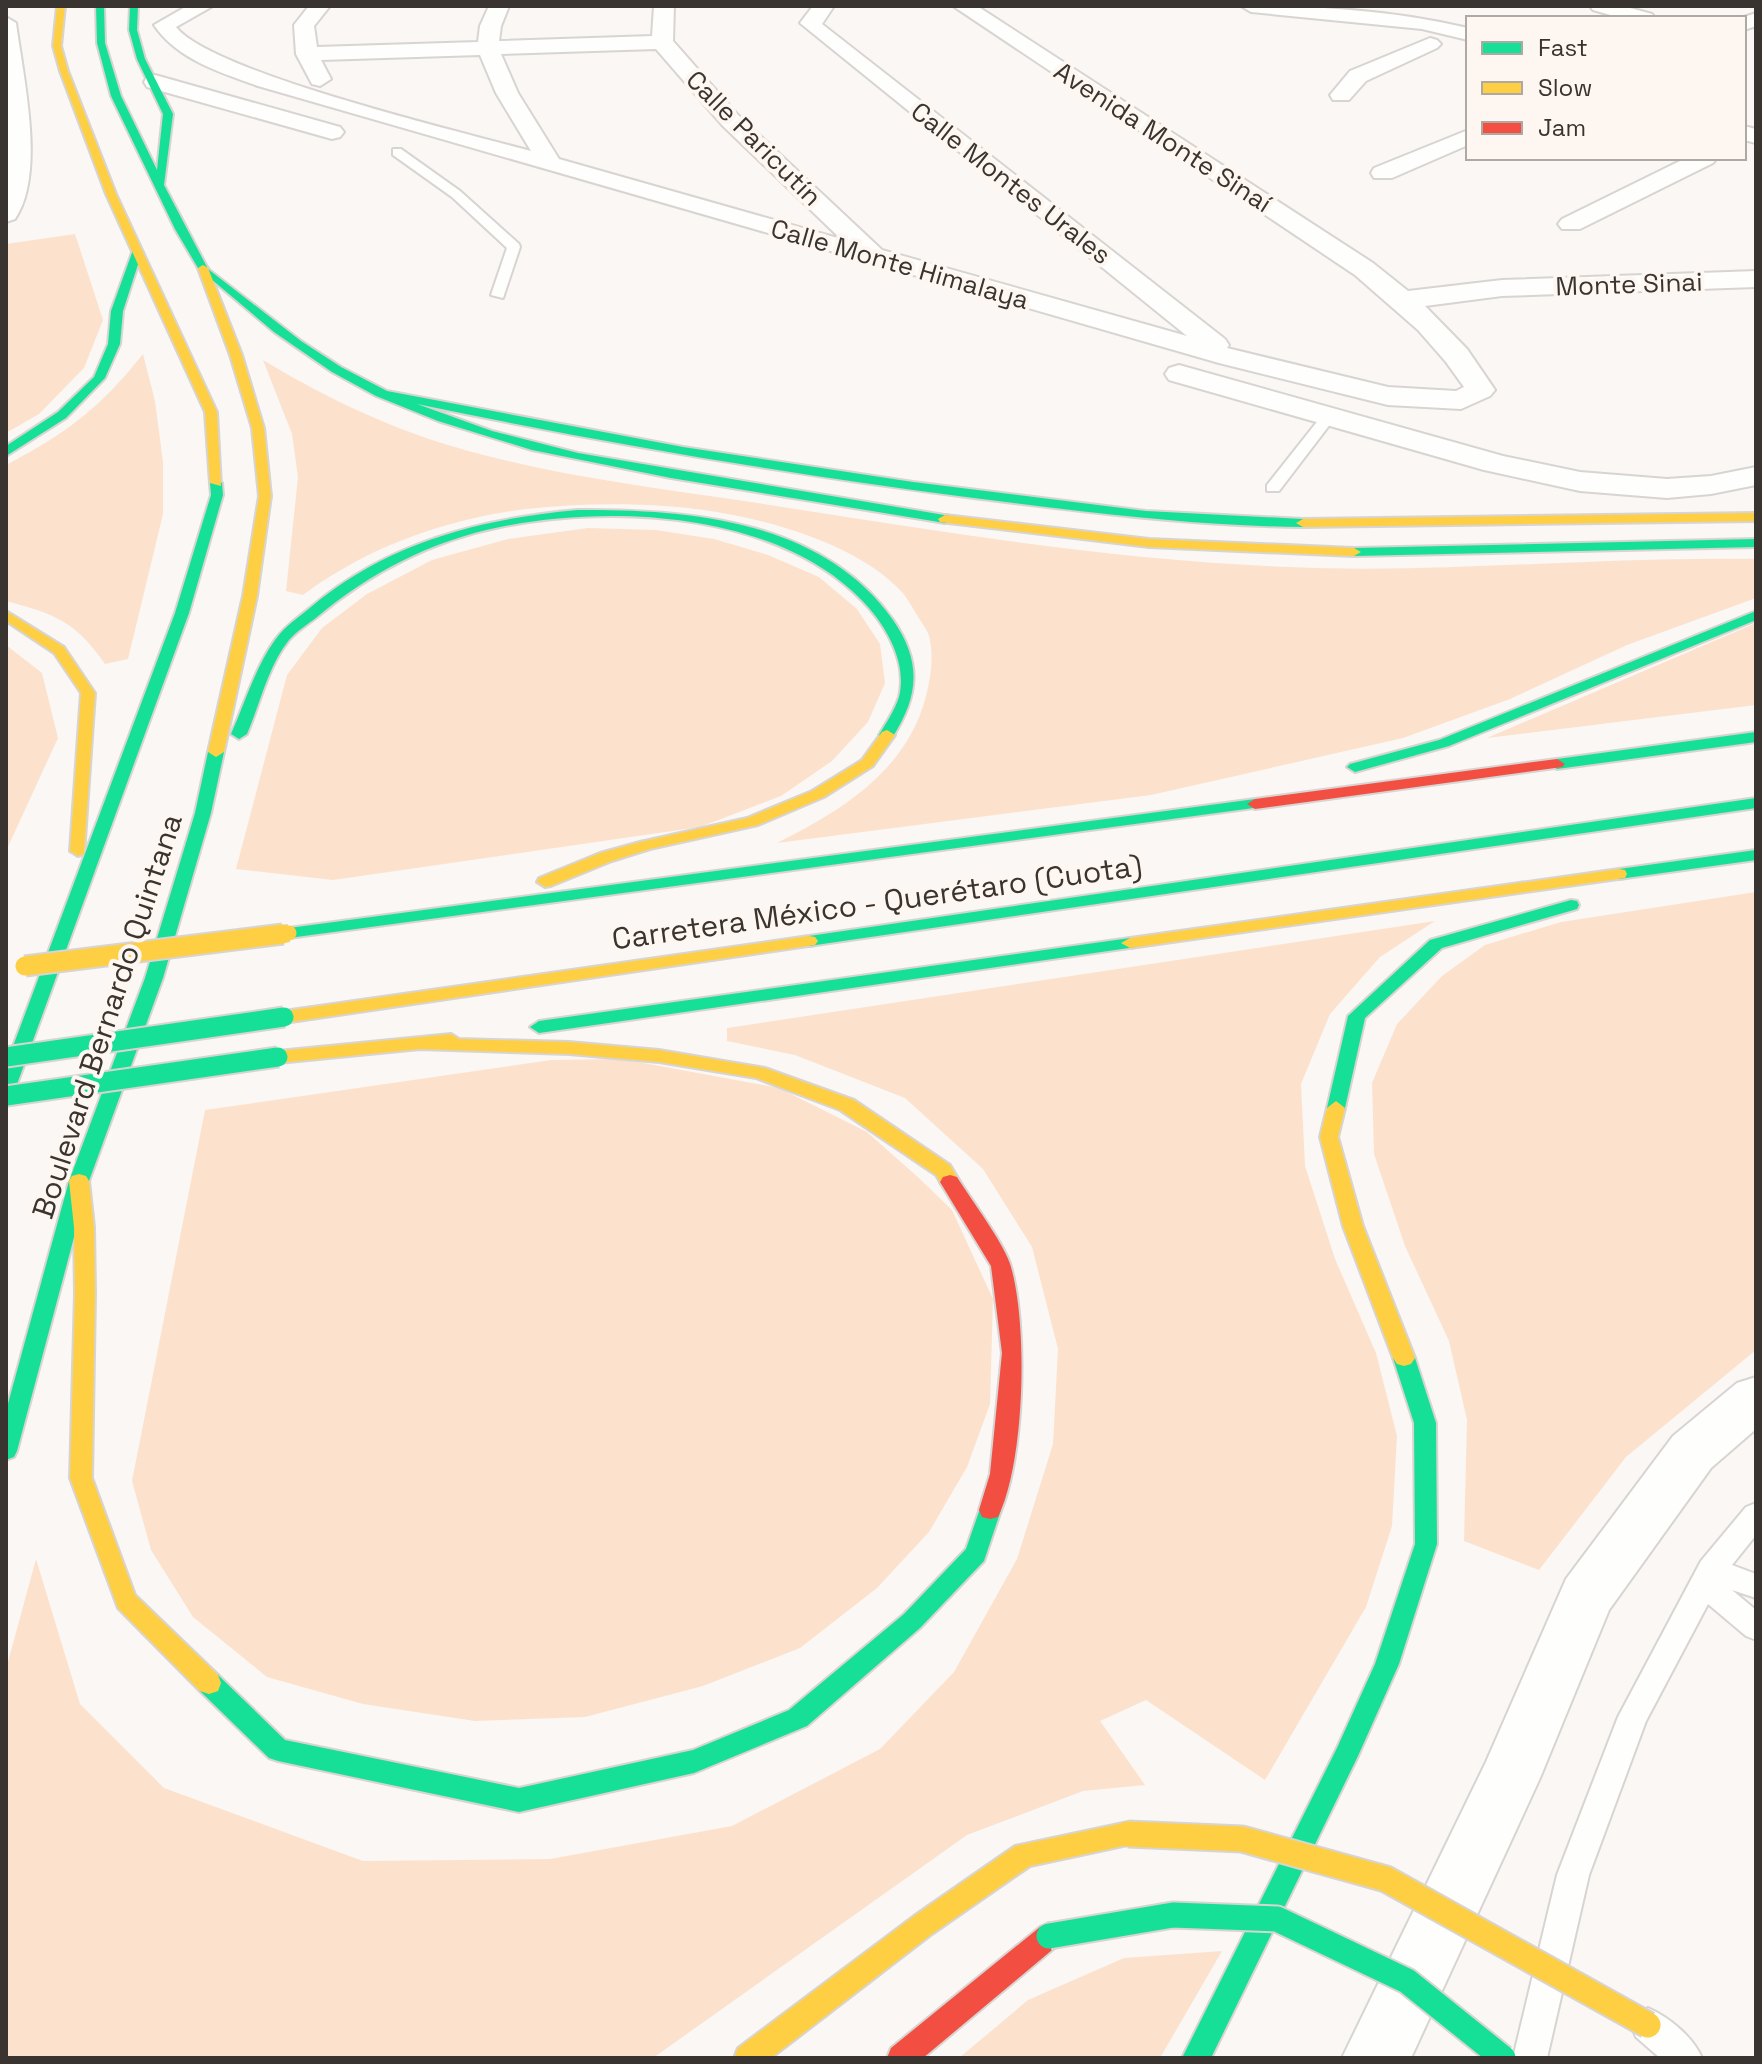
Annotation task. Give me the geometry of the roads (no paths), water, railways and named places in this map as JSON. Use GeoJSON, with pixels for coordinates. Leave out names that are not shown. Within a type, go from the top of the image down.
{"type":"FeatureCollection","features":[{"type":"Feature","properties":{"kind":"main road","name":"Boulevard Bernardo Quintana"},"geometry":{"type":"LineString","coordinates":[[6,1089],[182,613],[217,495],[211,412],[184,346],[137,252],[110,189],[57,46],[61,6]]}},
{"type":"Feature","properties":{"kind":"main road","name":"Boulevard Bernardo Quintana"},"geometry":{"type":"LineString","coordinates":[[6,1451],[79,1181],[154,978],[203,813],[250,596],[265,496],[258,428],[205,271],[180,229],[116,96],[101,43],[100,6]]}},
{"type":"Feature","properties":{"kind":"main road"},"geometry":{"type":"LineString","coordinates":[[134,6],[133,30],[141,59],[155,82],[168,114],[160,184]]}},
{"type":"Feature","properties":{"kind":"main road"},"geometry":{"type":"LineString","coordinates":[[72,151],[110,189]]}},
{"type":"Feature","properties":{"kind":"main road"},"geometry":{"type":"LineString","coordinates":[[6,452],[62,415],[99,378],[114,344],[117,311],[137,252]]}},
{"type":"Feature","properties":{"kind":"main road"},"geometry":{"type":"LineString","coordinates":[[205,271],[299,347],[380,393],[501,439],[608,464],[914,514],[1121,542],[1238,551],[1756,543]]}},
{"type":"Feature","properties":{"kind":"main road"},"geometry":{"type":"LineString","coordinates":[[380,393],[478,414],[843,478],[1123,512],[1289,523],[1756,517]]}},
{"type":"Feature","properties":{"kind":"main road"},"geometry":{"type":"LineString","coordinates":[[203,813],[281,641],[333,593],[395,556],[462,532],[531,518],[598,513],[669,516],[737,529],[796,546],[841,570],[874,602],[900,642],[907,694],[887,735],[868,763],[818,794],[752,822],[619,853],[494,904]]}},
{"type":"Feature","properties":{"kind":"main road"},"geometry":{"type":"LineString","coordinates":[[6,615],[59,650],[88,693],[75,897]]}},
{"type":"Feature","properties":{"kind":"main road"},"geometry":{"type":"LineString","coordinates":[[1342,770],[1444,743],[1756,615]]}},
{"type":"Feature","properties":{"kind":"main road"},"geometry":{"type":"LineString","coordinates":[[1542,766],[1756,720]]}},
{"type":"Feature","properties":{"kind":"main road","name":"Carretera México - Querétaro (Cuota)"},"geometry":{"type":"LineString","coordinates":[[12,966],[289,933],[1756,737]]}},
{"type":"Feature","properties":{"kind":"main road"},"geometry":{"type":"LineString","coordinates":[[903,849],[1024,822],[1164,804],[1296,780]]}},
{"type":"Feature","properties":{"kind":"main road","name":"Carretera México - Querétaro (Cuota)"},"geometry":{"type":"LineString","coordinates":[[6,1057],[1756,803]]}},
{"type":"Feature","properties":{"kind":"main road"},"geometry":{"type":"LineString","coordinates":[[6,1096],[278,1057],[423,1044],[1756,855]]}},
{"type":"Feature","properties":{"kind":"main road"},"geometry":{"type":"LineString","coordinates":[[1403,885],[1498,876],[1637,873]]}},
{"type":"Feature","properties":{"kind":"main road"},"geometry":{"type":"LineString","coordinates":[[1196,2058],[1346,1756],[1387,1664],[1426,1544],[1425,1423],[1396,1333],[1353,1226],[1329,1137],[1357,1016],[1436,944],[1592,898],[1637,873]]}},
{"type":"Feature","properties":{"kind":"main road"},"geometry":{"type":"LineString","coordinates":[[976,916],[1058,919],[1152,910]]}},
{"type":"Feature","properties":{"kind":"main road"},"geometry":{"type":"LineString","coordinates":[[79,1181],[84,1227],[85,1293],[81,1478],[126,1601],[278,1750],[519,1800],[694,1761],[798,1718],[912,1621],[976,1554],[1001,1474],[1013,1353],[1001,1265],[943,1170],[847,1105],[759,1072],[659,1056],[569,1048],[423,1044]]}},
{"type":"Feature","properties":{"kind":"main road"},"geometry":{"type":"LineString","coordinates":[[748,2058],[923,1925],[1024,1855],[1128,1834],[1242,1839],[1386,1879],[1648,2025]]}},
{"type":"Feature","properties":{"kind":"main road"},"geometry":{"type":"LineString","coordinates":[[901,2058],[1049,1936],[1173,1915],[1277,1919],[1407,1981],[1503,2058]]}},
{"type":"Feature","properties":{"kind":"street","name":"Calle Monte Himalaya"},"geometry":{"type":"LineString","coordinates":[[203,6],[164,25],[167,34],[180,46],[332,102],[1229,357],[1388,396],[1461,400],[1480,390],[1469,371],[1405,300],[1364,269]]}},
{"type":"Feature","properties":{"kind":"street"},"geometry":{"type":"LineString","coordinates":[[296,121],[332,102],[307,54],[304,25],[320,6]]}},
{"type":"Feature","properties":{"kind":"street"},"geometry":{"type":"LineString","coordinates":[[499,6],[492,19],[488,46],[499,75],[551,165]]}},
{"type":"Feature","properties":{"kind":"street","name":"Calle Paricutín"},"geometry":{"type":"LineString","coordinates":[[664,6],[662,42],[730,120],[875,257]]}},
{"type":"Feature","properties":{"kind":"street","name":"Calle Montes Urales"},"geometry":{"type":"LineString","coordinates":[[824,6],[810,23],[815,28],[1229,357]]}},
{"type":"Feature","properties":{"kind":"street","name":"Avenida Monte Sinaí"},"geometry":{"type":"LineString","coordinates":[[963,6],[1364,269]]}},
{"type":"Feature","properties":{"kind":"street"},"geometry":{"type":"LineString","coordinates":[[1251,6],[1360,17],[1400,26],[1466,34]]}},
{"type":"Feature","properties":{"kind":"street"},"geometry":{"type":"LineString","coordinates":[[1400,26],[1452,6]]}},
{"type":"Feature","properties":{"kind":"street"},"geometry":{"type":"LineString","coordinates":[[1600,6],[1638,16]]}},
{"type":"Feature","properties":{"kind":"street"},"geometry":{"type":"LineString","coordinates":[[1400,26],[1430,44],[1466,53]]}},
{"type":"Feature","properties":{"kind":"street"},"geometry":{"type":"LineString","coordinates":[[6,214],[16,189],[18,136],[10,83],[7,31]]}},
{"type":"Feature","properties":{"kind":"street"},"geometry":{"type":"LineString","coordinates":[[307,54],[662,42]]}},
{"type":"Feature","properties":{"kind":"street"},"geometry":{"type":"LineString","coordinates":[[1341,95],[1358,76],[1430,44]]}},
{"type":"Feature","properties":{"kind":"street"},"geometry":{"type":"LineString","coordinates":[[155,82],[473,174]]}},
{"type":"Feature","properties":{"kind":"street"},"geometry":{"type":"LineString","coordinates":[[1383,173],[1466,138]]}},
{"type":"Feature","properties":{"kind":"street"},"geometry":{"type":"LineString","coordinates":[[1571,224],[1701,160]]}},
{"type":"Feature","properties":{"kind":"street","name":"Monte Sinai"},"geometry":{"type":"LineString","coordinates":[[1364,269],[1502,288]]}},
{"type":"Feature","properties":{"kind":"street","name":"Monte Sinai"},"geometry":{"type":"LineString","coordinates":[[1405,300],[1502,288],[1756,279]]}},
{"type":"Feature","properties":{"kind":"street"},"geometry":{"type":"LineString","coordinates":[[1161,369],[1531,475],[1593,486],[1687,488],[1756,476]]}},
{"type":"Feature","properties":{"kind":"street"},"geometry":{"type":"LineString","coordinates":[[1376,2058],[1509,1778],[1586,1596],[1692,1452],[1756,1398]]}},
{"type":"Feature","properties":{"kind":"lane"},"geometry":{"type":"LineString","coordinates":[[397,152],[456,194],[514,247],[498,295]]}},
{"type":"Feature","properties":{"kind":"lane"},"geometry":{"type":"LineString","coordinates":[[1273,488],[1329,416]]}},
{"type":"Feature","properties":{"kind":"lane"},"geometry":{"type":"LineString","coordinates":[[1530,2058],[1573,1875],[1633,1717],[1708,1578],[1753,1522]]}},
{"type":"Feature","properties":{"kind":"lane"},"geometry":{"type":"LineString","coordinates":[[1708,1578],[1756,1586]]}},
{"type":"Feature","properties":{"kind":"lane"},"geometry":{"type":"LineString","coordinates":[[1708,1578],[1756,1627]]}},
{"type":"Feature","properties":{"kind":"lane"},"geometry":{"type":"LineString","coordinates":[[1648,2025],[1685,2058]]}}]}
